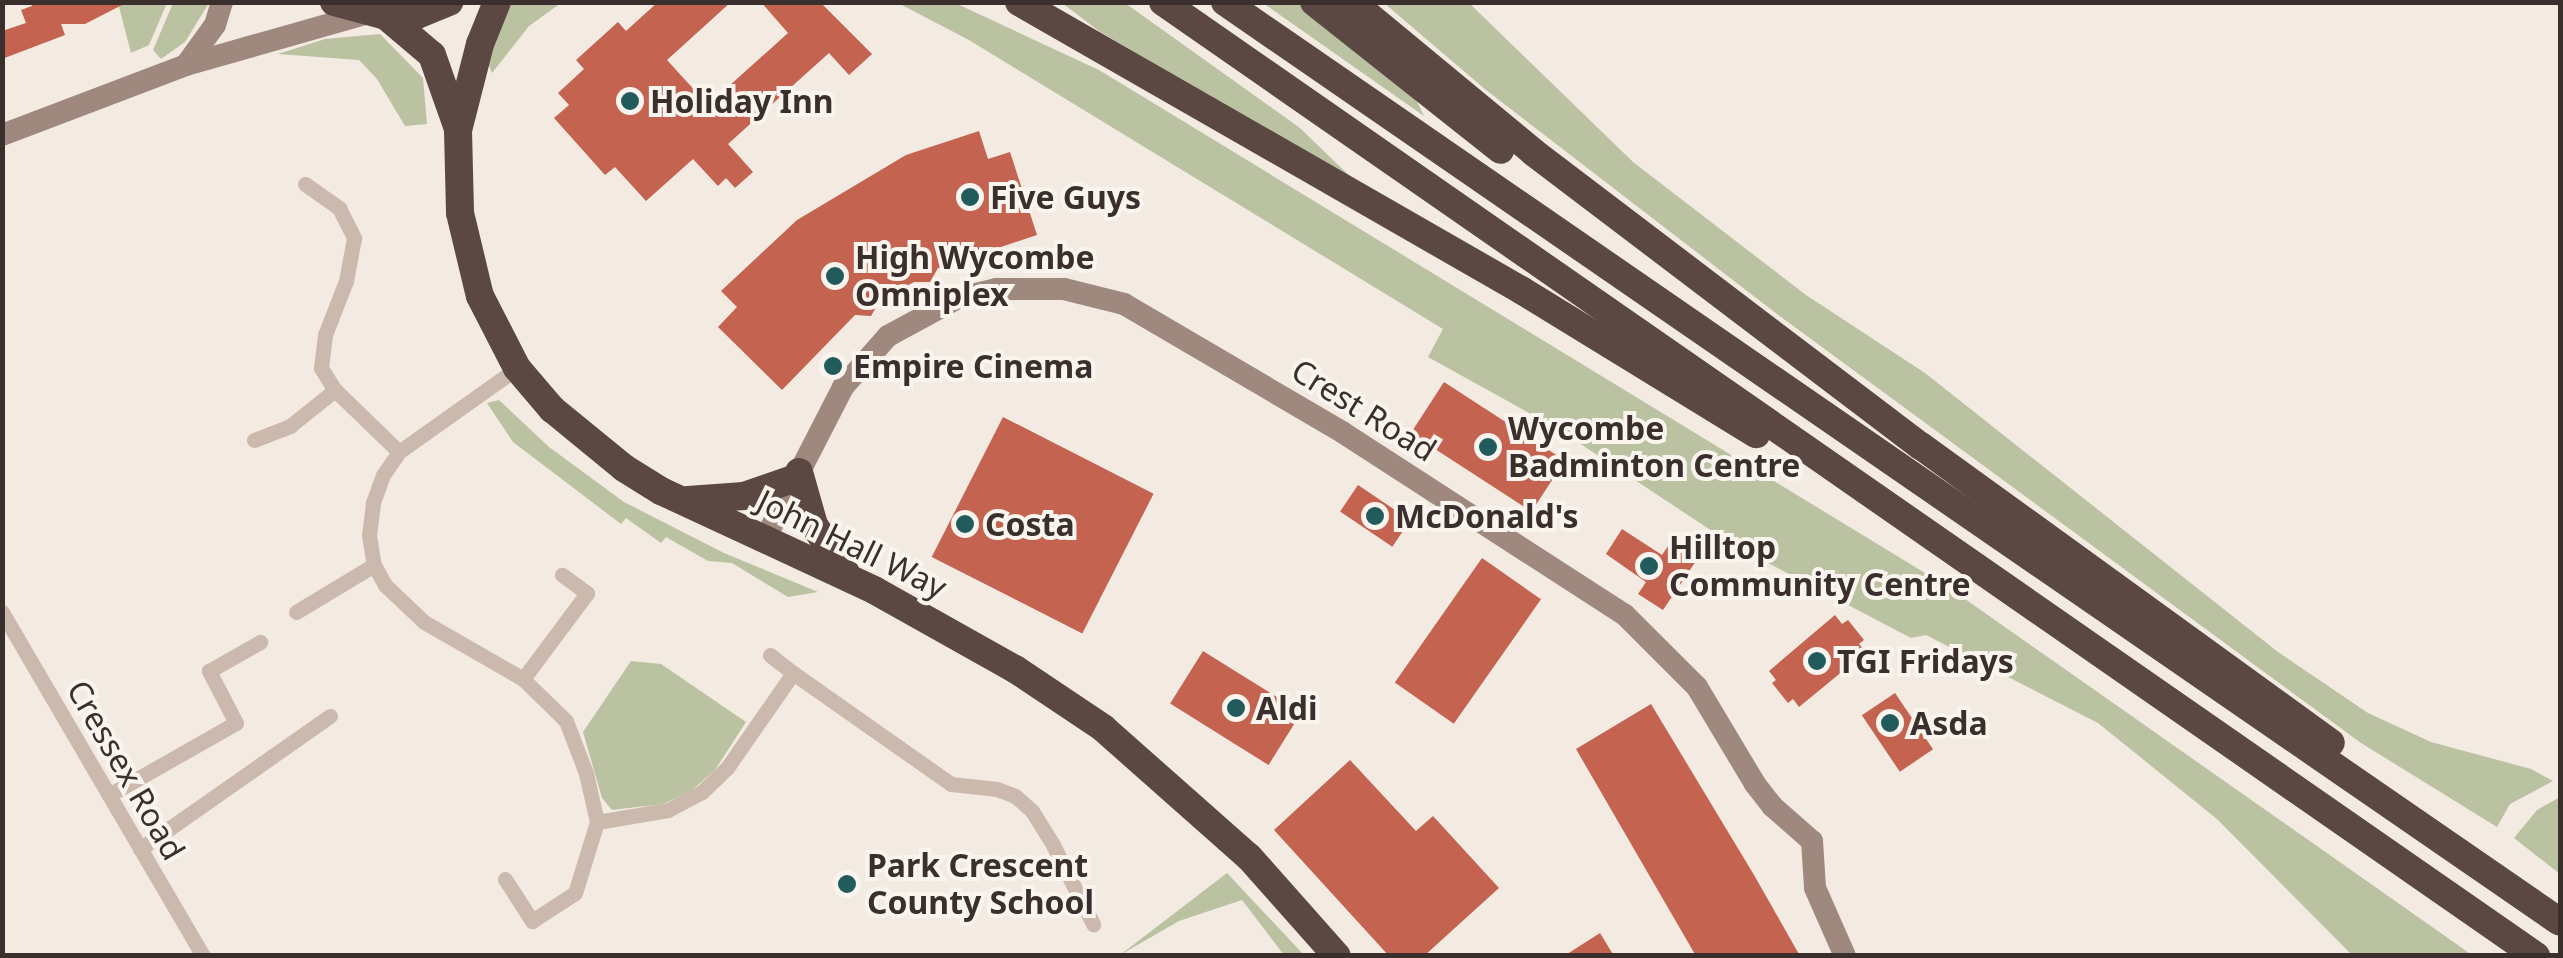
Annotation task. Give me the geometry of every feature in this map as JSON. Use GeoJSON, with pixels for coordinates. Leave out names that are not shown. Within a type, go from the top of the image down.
{"type":"FeatureCollection","features":[{"type":"Feature","properties":{"kind":"highway"},"geometry":{"type":"LineString","coordinates":[[334,2],[377,15],[417,15],[450,2]]}},
{"type":"Feature","properties":{"kind":"highway","name":"John Hall Way"},"geometry":{"type":"LineString","coordinates":[[496,2],[480,44],[458,130],[460,213],[467,256],[480,296],[517,368],[579,434],[624,468],[682,501],[847,576],[1015,669],[1103,728],[1250,857],[1337,956]]}},
{"type":"Feature","properties":{"kind":"highway"},"geometry":{"type":"LineString","coordinates":[[1019,2],[1521,290],[1968,559]]}},
{"type":"Feature","properties":{"kind":"highway"},"geometry":{"type":"LineString","coordinates":[[1163,2],[2536,956]]}},
{"type":"Feature","properties":{"kind":"highway"},"geometry":{"type":"LineString","coordinates":[[1225,2],[2560,922]]}},
{"type":"Feature","properties":{"kind":"highway"},"geometry":{"type":"LineString","coordinates":[[1314,2],[1662,272],[1970,500],[2071,586]]}},
{"type":"Feature","properties":{"kind":"highway"},"geometry":{"type":"LineString","coordinates":[[1352,2],[1549,164],[1920,446],[2258,688],[2560,922]]}},
{"type":"Feature","properties":{"kind":"highway","name":"John Hall Way"},"geometry":{"type":"LineString","coordinates":[[377,15],[432,55],[458,130]]}},
{"type":"Feature","properties":{"kind":"highway"},"geometry":{"type":"LineString","coordinates":[[682,501],[744,496],[797,475],[814,525],[847,576]]}},
{"type":"Feature","properties":{"kind":"street"},"geometry":{"type":"LineString","coordinates":[[186,64],[215,25],[222,2]]}},
{"type":"Feature","properties":{"kind":"street"},"geometry":{"type":"LineString","coordinates":[[2,135],[186,64],[377,15]]}},
{"type":"Feature","properties":{"kind":"street"},"geometry":{"type":"LineString","coordinates":[[304,184],[339,208],[354,238],[346,282],[320,354],[320,368],[335,390],[399,452]]}},
{"type":"Feature","properties":{"kind":"street","name":"Crest Road"},"geometry":{"type":"LineString","coordinates":[[765,539],[826,416],[865,357],[912,320],[958,298],[996,289],[1064,289],[1124,304],[1342,432],[1625,615],[1696,686],[1756,784],[1812,841],[1816,888],[1845,956]]}},
{"type":"Feature","properties":{"kind":"street"},"geometry":{"type":"LineString","coordinates":[[505,879],[532,921],[575,893],[597,822],[586,773],[566,721],[523,679],[424,622],[385,585],[374,565],[369,535],[373,504],[383,474],[399,452],[517,368]]}},
{"type":"Feature","properties":{"kind":"street"},"geometry":{"type":"LineString","coordinates":[[254,440],[290,426],[335,390]]}},
{"type":"Feature","properties":{"kind":"street"},"geometry":{"type":"LineString","coordinates":[[296,612],[374,565]]}},
{"type":"Feature","properties":{"kind":"street"},"geometry":{"type":"LineString","coordinates":[[523,679],[587,592],[562,575]]}},
{"type":"Feature","properties":{"kind":"street","name":"Cressex Road"},"geometry":{"type":"LineString","coordinates":[[2,612],[203,956]]}},
{"type":"Feature","properties":{"kind":"street"},"geometry":{"type":"LineString","coordinates":[[109,795],[236,723],[208,671],[260,642]]}},
{"type":"Feature","properties":{"kind":"street"},"geometry":{"type":"LineString","coordinates":[[770,655],[951,784],[997,789],[1015,796],[1032,811],[1053,845],[1093,924]]}},
{"type":"Feature","properties":{"kind":"street"},"geometry":{"type":"LineString","coordinates":[[597,822],[668,810],[702,792],[726,768],[793,673]]}},
{"type":"Feature","properties":{"kind":"street"},"geometry":{"type":"LineString","coordinates":[[140,848],[330,716]]}},
{"type":"Feature","properties":{"kind":"green space"},"geometry":{"type":"Polygon","coordinates":[[[118,3],[167,3],[149,45],[131,53],[118,3]]]}},
{"type":"Feature","properties":{"kind":"green space"},"geometry":{"type":"Polygon","coordinates":[[[173,3],[209,3],[185,42],[161,59],[153,50],[173,3]]]}},
{"type":"Feature","properties":{"kind":"green space"},"geometry":{"type":"Polygon","coordinates":[[[512,3],[561,3],[529,26],[492,73],[486,58],[512,3]]]}},
{"type":"Feature","properties":{"kind":"green space"},"geometry":{"type":"Polygon","coordinates":[[[898,3],[955,3],[1099,70],[1948,587],[2472,955],[2352,955],[2217,819],[2098,723],[1926,635],[1911,638],[1730,543],[1558,429],[1428,357],[1443,329],[969,40],[898,3]]]}},
{"type":"Feature","properties":{"kind":"green space"},"geometry":{"type":"Polygon","coordinates":[[[1062,3],[1125,3],[1300,128],[1363,189],[1099,31],[1062,3]]]}},
{"type":"Feature","properties":{"kind":"green space"},"geometry":{"type":"Polygon","coordinates":[[[1263,3],[1297,3],[1412,91],[1424,116],[1263,3]]]}},
{"type":"Feature","properties":{"kind":"green space"},"geometry":{"type":"Polygon","coordinates":[[[1384,3],[1469,3],[1633,162],[1806,295],[1925,373],[2278,652],[2368,713],[2431,742],[2531,769],[2553,781],[2510,804],[2497,827],[2361,743],[1777,314],[1486,90],[1384,3]]]}},
{"type":"Feature","properties":{"kind":"green space"},"geometry":{"type":"Polygon","coordinates":[[[380,34],[423,78],[427,124],[405,126],[377,79],[359,60],[278,54],[325,39],[380,34]]]}},
{"type":"Feature","properties":{"kind":"green space"},"geometry":{"type":"Polygon","coordinates":[[[499,400],[549,447],[624,502],[724,553],[818,592],[788,597],[732,563],[708,561],[666,537],[661,543],[626,518],[621,524],[513,442],[487,403],[499,400]]]}},
{"type":"Feature","properties":{"kind":"green space"},"geometry":{"type":"Polygon","coordinates":[[[631,661],[661,664],[746,722],[715,770],[691,791],[663,804],[612,810],[602,798],[583,732],[631,661]]]}},
{"type":"Feature","properties":{"kind":"green space"},"geometry":{"type":"Polygon","coordinates":[[[2560,797],[2560,874],[2514,838],[2537,810],[2560,797]]]}},
{"type":"Feature","properties":{"kind":"green space"},"geometry":{"type":"Polygon","coordinates":[[[1227,873],[1304,955],[1284,955],[1242,900],[1179,921],[1120,955],[1227,873]]]}},
{"type":"Feature","properties":{"kind":"building"},"geometry":{"type":"Polygon","coordinates":[[[31,2],[124,4],[85,24],[61,24],[65,35],[2,59],[2,31],[26,23],[21,10],[32,6],[31,2]]]}},
{"type":"Feature","properties":{"kind":"building","name":"Holiday Inn"},"geometry":{"type":"Polygon","coordinates":[[[658,2],[731,2],[667,60],[708,105],[788,33],[761,2],[820,2],[872,54],[849,75],[829,53],[728,144],[753,172],[735,188],[726,178],[718,186],[693,159],[646,201],[615,167],[605,175],[554,118],[569,105],[558,93],[584,69],[576,60],[618,22],[626,31],[658,2]]]}},
{"type":"Feature","properties":{"kind":"building","name":"High Wycombe Omniplex"},"geometry":{"type":"Polygon","coordinates":[[[979,131],[988,159],[1010,152],[1037,235],[938,268],[930,282],[914,282],[879,302],[871,316],[855,315],[782,390],[718,327],[737,307],[721,291],[797,220],[906,155],[979,131]]]}},
{"type":"Feature","properties":{"kind":"building","name":"Wycombe Badminton Centre"},"geometry":{"type":"Polygon","coordinates":[[[1444,382],[1565,460],[1532,512],[1411,433],[1444,382]]]}},
{"type":"Feature","properties":{"kind":"building"},"geometry":{"type":"Polygon","coordinates":[[[1003,417],[1154,494],[1082,634],[932,557],[1003,417]]]}},
{"type":"Feature","properties":{"kind":"building","name":"McDonald's"},"geometry":{"type":"Polygon","coordinates":[[[1358,485],[1410,520],[1392,547],[1340,512],[1358,485]]]}},
{"type":"Feature","properties":{"kind":"building"},"geometry":{"type":"Polygon","coordinates":[[[1622,529],[1662,555],[1670,543],[1696,561],[1663,610],[1638,594],[1646,582],[1606,554],[1622,529]]]}},
{"type":"Feature","properties":{"kind":"building"},"geometry":{"type":"Polygon","coordinates":[[[1482,558],[1541,599],[1454,724],[1395,683],[1482,558]]]}},
{"type":"Feature","properties":{"kind":"building","name":"TGI Fridays"},"geometry":{"type":"Polygon","coordinates":[[[1835,615],[1842,624],[1848,620],[1864,640],[1859,644],[1866,652],[1799,707],[1793,699],[1788,703],[1772,683],[1776,680],[1769,671],[1835,615]]]}},
{"type":"Feature","properties":{"kind":"building","name":"Aldi"},"geometry":{"type":"Polygon","coordinates":[[[1203,651],[1301,712],[1269,765],[1170,704],[1203,651]]]}},
{"type":"Feature","properties":{"kind":"building"},"geometry":{"type":"Polygon","coordinates":[[[1895,693],[1933,749],[1900,772],[1862,715],[1895,693]]]}},
{"type":"Feature","properties":{"kind":"building"},"geometry":{"type":"Polygon","coordinates":[[[1651,704],[1800,956],[1696,956],[1576,749],[1651,704]]]}},
{"type":"Feature","properties":{"kind":"building"},"geometry":{"type":"Polygon","coordinates":[[[1350,760],[1416,831],[1433,816],[1499,888],[1424,956],[1389,956],[1274,830],[1350,760]]]}},
{"type":"Feature","properties":{"kind":"building"},"geometry":{"type":"Polygon","coordinates":[[[1600,933],[1614,956],[1564,956],[1600,933]]]}},
{"type":"Feature","properties":{"kind":"place","name":"Holiday Inn"},"geometry":{"type":"Point","coordinates":[630,101]}},
{"type":"Feature","properties":{"kind":"place","name":"Five Guys"},"geometry":{"type":"Point","coordinates":[970,197]}},
{"type":"Feature","properties":{"kind":"place","name":"High Wycombe Omniplex"},"geometry":{"type":"Point","coordinates":[835,276]}},
{"type":"Feature","properties":{"kind":"place","name":"Empire Cinema"},"geometry":{"type":"Point","coordinates":[833,366]}},
{"type":"Feature","properties":{"kind":"place","name":"Wycombe Badminton Centre"},"geometry":{"type":"Point","coordinates":[1488,447]}},
{"type":"Feature","properties":{"kind":"place","name":"McDonald's"},"geometry":{"type":"Point","coordinates":[1375,516]}},
{"type":"Feature","properties":{"kind":"place","name":"Costa"},"geometry":{"type":"Point","coordinates":[965,524]}},
{"type":"Feature","properties":{"kind":"place","name":"Hilltop Community Centre"},"geometry":{"type":"Point","coordinates":[1649,566]}},
{"type":"Feature","properties":{"kind":"place","name":"TGI Fridays"},"geometry":{"type":"Point","coordinates":[1817,661]}},
{"type":"Feature","properties":{"kind":"place","name":"Aldi"},"geometry":{"type":"Point","coordinates":[1236,708]}},
{"type":"Feature","properties":{"kind":"place","name":"Asda"},"geometry":{"type":"Point","coordinates":[1890,723]}},
{"type":"Feature","properties":{"kind":"place","name":"Park Crescent County School"},"geometry":{"type":"Point","coordinates":[847,884]}}]}
